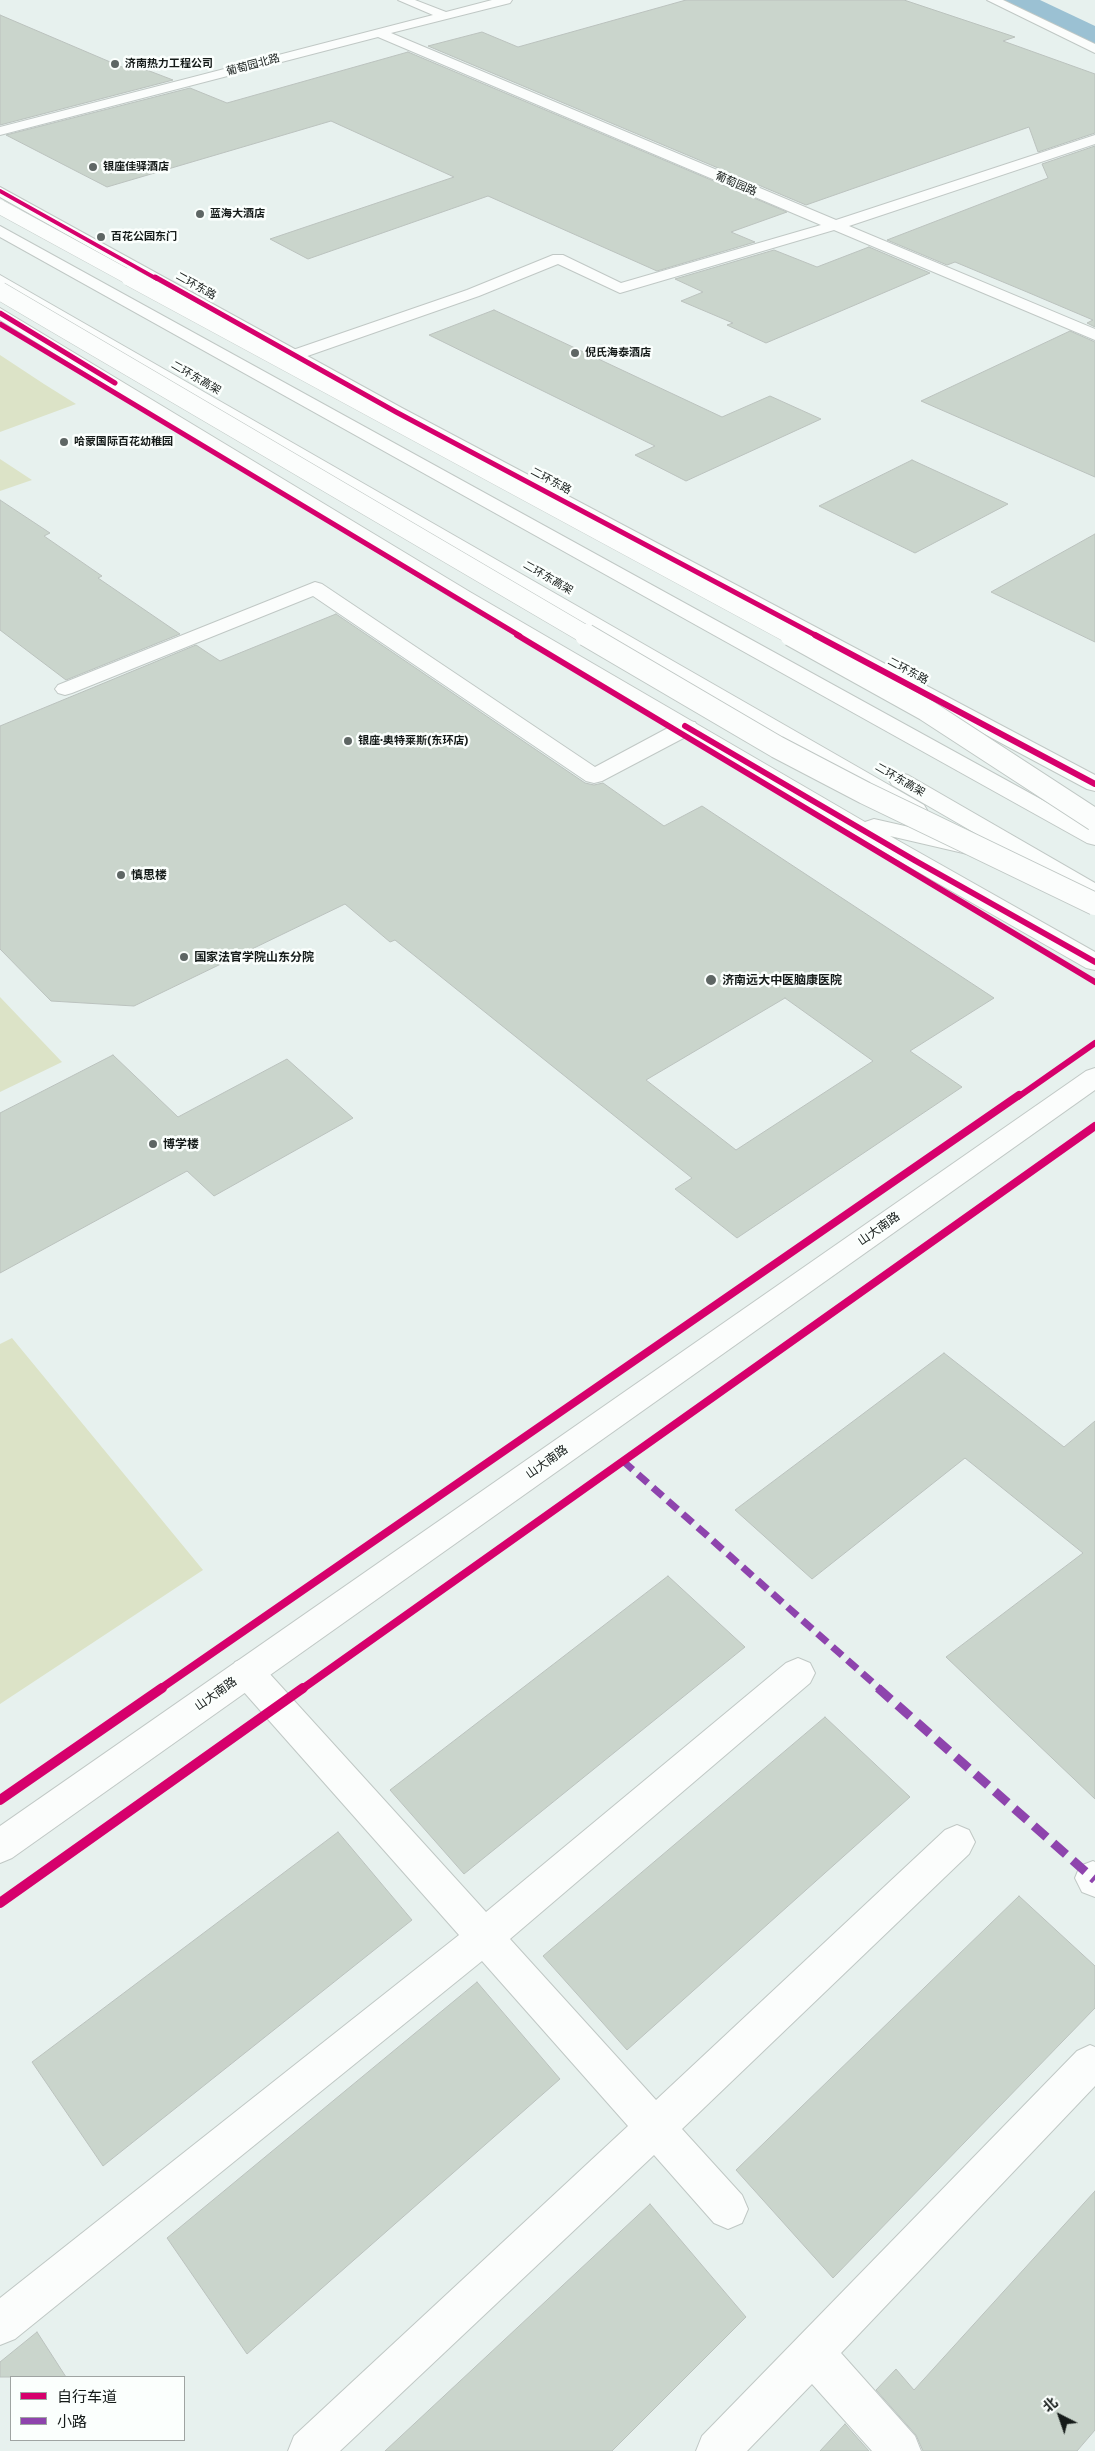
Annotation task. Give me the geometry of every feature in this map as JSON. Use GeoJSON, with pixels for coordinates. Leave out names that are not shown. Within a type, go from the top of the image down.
{"type":"FeatureCollection","features":[{"type":"Feature","properties":{"kind":"main road"},"geometry":{"type":"LineString","coordinates":[[404,0],[443,15]]}},
{"type":"Feature","properties":{"kind":"main road","name":"葡萄园北路"},"geometry":{"type":"LineString","coordinates":[[0,131],[506,0]]}},
{"type":"Feature","properties":{"kind":"main road"},"geometry":{"type":"LineString","coordinates":[[993,0],[1095,49]]}},
{"type":"Feature","properties":{"kind":"main road","name":"葡萄园路"},"geometry":{"type":"LineString","coordinates":[[377,32],[1095,335]]}},
{"type":"Feature","properties":{"kind":"main road"},"geometry":{"type":"LineString","coordinates":[[296,355],[473,293],[558,258],[620,288],[835,225],[1095,140]]}},
{"type":"Feature","properties":{"kind":"main road","name":"二环东路"},"geometry":{"type":"LineString","coordinates":[[0,190],[396,412],[1088,779]]}},
{"type":"Feature","properties":{"kind":"main road"},"geometry":{"type":"LineString","coordinates":[[0,207],[862,674],[926,710],[1095,820]]}},
{"type":"Feature","properties":{"kind":"main road","name":"二环东路"},"geometry":{"type":"LineString","coordinates":[[0,221],[1095,826]]}},
{"type":"Feature","properties":{"kind":"main road"},"geometry":{"type":"LineString","coordinates":[[0,231],[1095,838]]}},
{"type":"Feature","properties":{"kind":"main road","name":"二环东高架"},"geometry":{"type":"LineString","coordinates":[[0,266],[681,654],[1095,893]]}},
{"type":"Feature","properties":{"kind":"main road"},"geometry":{"type":"LineString","coordinates":[[0,280],[884,789],[982,850],[1095,912]]}},
{"type":"Feature","properties":{"kind":"main road"},"geometry":{"type":"LineString","coordinates":[[0,291],[777,747],[900,810],[1095,904]]}},
{"type":"Feature","properties":{"kind":"main road"},"geometry":{"type":"LineString","coordinates":[[0,312],[455,591],[846,820],[1095,962]]}},
{"type":"Feature","properties":{"kind":"main road","name":"二环东路"},"geometry":{"type":"LineString","coordinates":[[718,583],[753,638]]}},
{"type":"Feature","properties":{"kind":"main road"},"geometry":{"type":"LineString","coordinates":[[65,689],[315,588],[594,776],[687,727]]}},
{"type":"Feature","properties":{"kind":"main road","name":"二环东路"},"geometry":{"type":"LineString","coordinates":[[946,745],[1088,779]]}},
{"type":"Feature","properties":{"kind":"main road"},"geometry":{"type":"LineString","coordinates":[[884,789],[962,887]]}},
{"type":"Feature","properties":{"kind":"main road"},"geometry":{"type":"LineString","coordinates":[[846,820],[982,850]]}},
{"type":"Feature","properties":{"kind":"main road","name":"山大南路"},"geometry":{"type":"LineString","coordinates":[[0,1846],[1095,1077]]}},
{"type":"Feature","properties":{"kind":"main road"},"geometry":{"type":"LineString","coordinates":[[247,1672],[728,2209]]}},
{"type":"Feature","properties":{"kind":"main road"},"geometry":{"type":"LineString","coordinates":[[0,2324],[484,1937],[798,1672]]}},
{"type":"Feature","properties":{"kind":"main road"},"geometry":{"type":"LineString","coordinates":[[309,2451],[655,2128],[957,1842]]}},
{"type":"Feature","properties":{"kind":"main road"},"geometry":{"type":"LineString","coordinates":[[717,2451],[1090,2064]]}},
{"type":"Feature","properties":{"kind":"main road"},"geometry":{"type":"LineString","coordinates":[[813,2352],[900,2451]]}},
{"type":"Feature","properties":{"kind":"green space"},"geometry":{"type":"Polygon","coordinates":[[[0,355],[44,384],[76,404],[0,432],[0,355]]]}},
{"type":"Feature","properties":{"kind":"green space"},"geometry":{"type":"Polygon","coordinates":[[[0,459],[32,480],[0,491],[0,459]]]}},
{"type":"Feature","properties":{"kind":"green space"},"geometry":{"type":"Polygon","coordinates":[[[0,997],[62,1062],[0,1092],[0,997]]]}},
{"type":"Feature","properties":{"kind":"green space"},"geometry":{"type":"Polygon","coordinates":[[[12,1338],[203,1570],[0,1704],[0,1344],[12,1338]]]}},
{"type":"Feature","properties":{"kind":"building"},"geometry":{"type":"Polygon","coordinates":[[[686,0],[904,0],[1015,37],[1003,41],[1095,74],[1095,133],[1038,152],[1029,127],[806,205],[428,46],[482,32],[518,47],[686,0]]]}},
{"type":"Feature","properties":{"kind":"building"},"geometry":{"type":"Polygon","coordinates":[[[0,15],[129,70],[139,67],[173,80],[0,125],[0,15]]]}},
{"type":"Feature","properties":{"kind":"building"},"geometry":{"type":"Polygon","coordinates":[[[408,52],[787,212],[731,232],[755,242],[657,271],[488,196],[308,259],[270,239],[454,177],[331,121],[107,187],[6,135],[190,88],[227,103],[408,52]]]}},
{"type":"Feature","properties":{"kind":"building"},"geometry":{"type":"Polygon","coordinates":[[[1095,146],[1095,327],[1087,323],[1093,320],[1027,292],[955,262],[947,265],[887,240],[1048,178],[1042,164],[1095,146]]]}},
{"type":"Feature","properties":{"kind":"building"},"geometry":{"type":"Polygon","coordinates":[[[869,247],[930,273],[766,343],[727,325],[733,323],[681,301],[703,292],[675,279],[774,250],[817,267],[869,247]]]}},
{"type":"Feature","properties":{"kind":"building"},"geometry":{"type":"Polygon","coordinates":[[[494,310],[722,417],[770,396],[821,419],[686,481],[635,455],[655,446],[429,335],[494,310]]]}},
{"type":"Feature","properties":{"kind":"building"},"geometry":{"type":"Polygon","coordinates":[[[1070,331],[1095,342],[1095,477],[921,401],[1070,331]]]}},
{"type":"Feature","properties":{"kind":"building"},"geometry":{"type":"Polygon","coordinates":[[[912,460],[1008,504],[915,553],[819,506],[912,460]]]}},
{"type":"Feature","properties":{"kind":"building"},"geometry":{"type":"Polygon","coordinates":[[[0,500],[50,533],[44,536],[102,576],[98,578],[180,634],[66,680],[0,630],[0,500]]]}},
{"type":"Feature","properties":{"kind":"building"},"geometry":{"type":"Polygon","coordinates":[[[1095,534],[1095,642],[991,592],[1095,534]]]}},
{"type":"Feature","properties":{"kind":"building"},"geometry":{"type":"Polygon","coordinates":[[[336,614],[585,783],[594,785],[603,783],[664,826],[702,806],[994,998],[910,1051],[962,1087],[737,1238],[675,1189],[692,1178],[395,940],[390,942],[345,904],[134,1006],[51,1001],[0,949],[0,726],[196,645],[220,661],[336,614]],[[785,998],[646,1080],[736,1150],[873,1061],[785,998]]]}},
{"type":"Feature","properties":{"kind":"building","name":"博学楼"},"geometry":{"type":"Polygon","coordinates":[[[113,1055],[178,1117],[287,1059],[353,1118],[214,1196],[187,1171],[0,1273],[0,1113],[113,1055]]]}},
{"type":"Feature","properties":{"kind":"building"},"geometry":{"type":"Polygon","coordinates":[[[944,1353],[1064,1447],[1095,1421],[1095,1799],[946,1657],[1083,1553],[965,1458],[812,1579],[735,1510],[944,1353]]]}},
{"type":"Feature","properties":{"kind":"building"},"geometry":{"type":"Polygon","coordinates":[[[668,1576],[745,1647],[464,1874],[390,1790],[668,1576]]]}},
{"type":"Feature","properties":{"kind":"building"},"geometry":{"type":"Polygon","coordinates":[[[825,1717],[910,1797],[627,2050],[543,1956],[825,1717]]]}},
{"type":"Feature","properties":{"kind":"building"},"geometry":{"type":"Polygon","coordinates":[[[338,1832],[412,1920],[103,2166],[32,2062],[338,1832]]]}},
{"type":"Feature","properties":{"kind":"building"},"geometry":{"type":"Polygon","coordinates":[[[1019,1896],[1095,1966],[1095,2008],[833,2278],[736,2170],[1019,1896]]]}},
{"type":"Feature","properties":{"kind":"building"},"geometry":{"type":"Polygon","coordinates":[[[477,1982],[560,2079],[247,2354],[167,2238],[477,1982]]]}},
{"type":"Feature","properties":{"kind":"building"},"geometry":{"type":"Polygon","coordinates":[[[1095,2191],[1095,2430],[1077,2451],[923,2451],[916,2435],[876,2390],[896,2369],[914,2390],[1095,2191]]]}},
{"type":"Feature","properties":{"kind":"building"},"geometry":{"type":"Polygon","coordinates":[[[650,2204],[746,2317],[612,2451],[385,2451],[650,2204]]]}},
{"type":"Feature","properties":{"kind":"building"},"geometry":{"type":"Polygon","coordinates":[[[37,2332],[65,2376],[0,2377],[0,2362],[37,2332]]]}},
{"type":"Feature","properties":{"kind":"building"},"geometry":{"type":"Polygon","coordinates":[[[845,2424],[869,2451],[820,2451],[845,2424]]]}},
{"type":"Feature","properties":{"kind":"waterway"},"geometry":{"type":"LineString","coordinates":[[1014,0],[1095,38]]}},
{"type":"Feature","properties":{"kind":"marked path"},"geometry":{"type":"LineString","coordinates":[[623,1461],[1095,1880]]}},
{"type":"Feature","properties":{"kind":"cycle path"},"geometry":{"type":"LineString","coordinates":[[0,191],[396,412],[1095,784]]}},
{"type":"Feature","properties":{"kind":"cycle path"},"geometry":{"type":"LineString","coordinates":[[0,313],[115,383]]}},
{"type":"Feature","properties":{"kind":"cycle path"},"geometry":{"type":"LineString","coordinates":[[0,324],[1095,982]]}},
{"type":"Feature","properties":{"kind":"cycle path"},"geometry":{"type":"LineString","coordinates":[[685,726],[914,860],[1095,962]]}},
{"type":"Feature","properties":{"kind":"cycle path"},"geometry":{"type":"LineString","coordinates":[[0,1800],[1095,1043]]}},
{"type":"Feature","properties":{"kind":"cycle path"},"geometry":{"type":"LineString","coordinates":[[0,1903],[1095,1126]]}},
{"type":"Feature","properties":{"kind":"place","name":"济南热力工程公司"},"geometry":{"type":"Point","coordinates":[115,64]}},
{"type":"Feature","properties":{"kind":"place","name":"银座佳驿酒店"},"geometry":{"type":"Point","coordinates":[93,167]}},
{"type":"Feature","properties":{"kind":"place","name":"蓝海大酒店"},"geometry":{"type":"Point","coordinates":[200,214]}},
{"type":"Feature","properties":{"kind":"place","name":"百花公园东门"},"geometry":{"type":"Point","coordinates":[101,237]}},
{"type":"Feature","properties":{"kind":"place","name":"倪氏海泰酒店"},"geometry":{"type":"Point","coordinates":[575,353]}},
{"type":"Feature","properties":{"kind":"place","name":"哈蒙国际百花幼稚园"},"geometry":{"type":"Point","coordinates":[64,442]}},
{"type":"Feature","properties":{"kind":"place","name":"银座·奥特莱斯(东环店)"},"geometry":{"type":"Point","coordinates":[348,741]}},
{"type":"Feature","properties":{"kind":"place","name":"慎思楼"},"geometry":{"type":"Point","coordinates":[121,875]}},
{"type":"Feature","properties":{"kind":"place","name":"国家法官学院山东分院"},"geometry":{"type":"Point","coordinates":[184,957]}},
{"type":"Feature","properties":{"kind":"place","name":"济南远大中医脑康医院"},"geometry":{"type":"Point","coordinates":[711,980]}},
{"type":"Feature","properties":{"kind":"place","name":"博学楼"},"geometry":{"type":"Point","coordinates":[153,1144]}}]}
